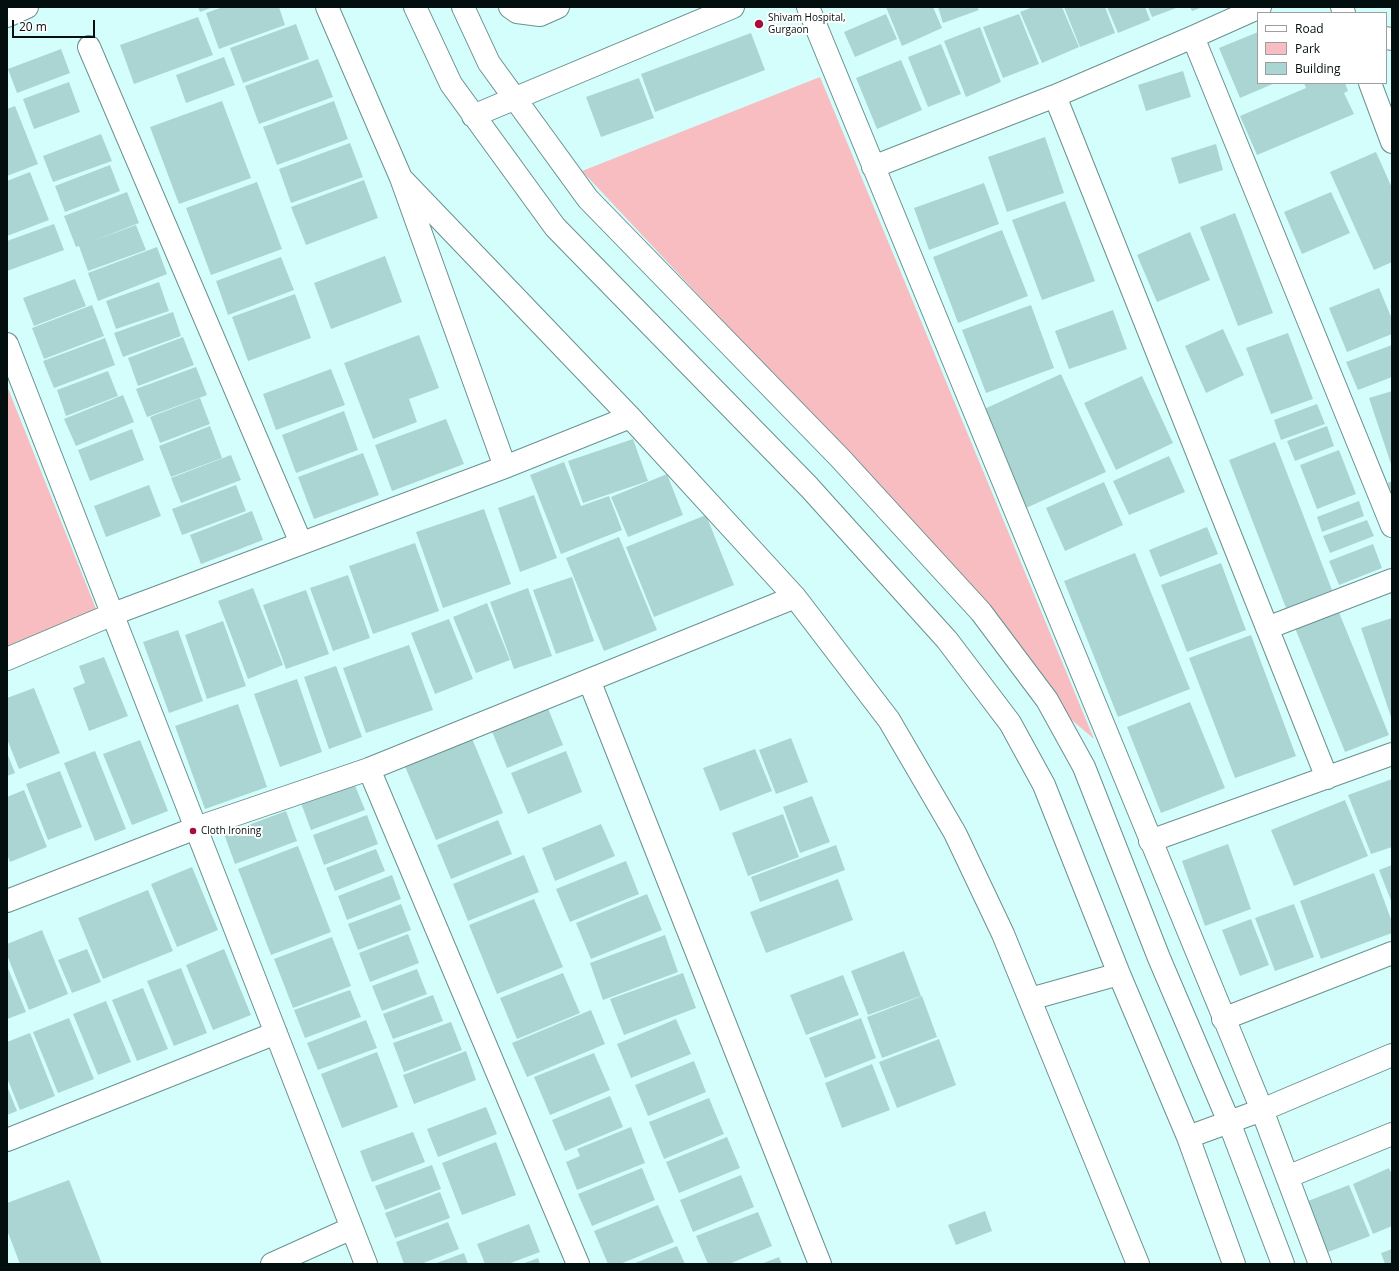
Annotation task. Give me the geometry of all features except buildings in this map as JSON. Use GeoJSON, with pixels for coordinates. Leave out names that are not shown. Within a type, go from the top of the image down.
{"type":"FeatureCollection","features":[{"type":"Feature","properties":{"kind":"street"},"geometry":{"type":"LineString","coordinates":[[7,16],[27,7]]}},
{"type":"Feature","properties":{"kind":"street"},"geometry":{"type":"LineString","coordinates":[[327,7],[401,178],[505,468]]}},
{"type":"Feature","properties":{"kind":"street"},"geometry":{"type":"LineString","coordinates":[[415,7],[451,84],[555,227],[808,488],[952,646],[1010,723],[1044,785],[1119,974],[1188,1137],[1234,1264]]}},
{"type":"Feature","properties":{"kind":"street"},"geometry":{"type":"LineString","coordinates":[[463,7],[489,63],[588,199],[840,458],[981,612],[1046,700],[1084,767],[1159,958],[1229,1122],[1283,1264]]}},
{"type":"Feature","properties":{"kind":"street"},"geometry":{"type":"LineString","coordinates":[[510,7],[517,12],[540,14],[558,7]]}},
{"type":"Feature","properties":{"kind":"street"},"geometry":{"type":"LineString","coordinates":[[473,116],[733,7]]}},
{"type":"Feature","properties":{"kind":"street"},"geometry":{"type":"LineString","coordinates":[[808,7],[1223,1019],[1262,1110],[1320,1264]]}},
{"type":"Feature","properties":{"kind":"street"},"geometry":{"type":"LineString","coordinates":[[873,167],[1055,96],[1260,7]]}},
{"type":"Feature","properties":{"kind":"street"},"geometry":{"type":"LineString","coordinates":[[1193,37],[1392,526]]}},
{"type":"Feature","properties":{"kind":"street"},"geometry":{"type":"LineString","coordinates":[[89,47],[301,542]]}},
{"type":"Feature","properties":{"kind":"street"},"geometry":{"type":"LineString","coordinates":[[1370,84],[1392,142]]}},
{"type":"Feature","properties":{"kind":"street"},"geometry":{"type":"LineString","coordinates":[[1055,96],[1327,778]]}},
{"type":"Feature","properties":{"kind":"street"},"geometry":{"type":"LineString","coordinates":[[401,178],[630,417],[795,597],[889,720],[955,833],[1004,934],[1138,1264]]}},
{"type":"Feature","properties":{"kind":"street"},"geometry":{"type":"LineString","coordinates":[[7,344],[366,1264]]}},
{"type":"Feature","properties":{"kind":"street"},"geometry":{"type":"LineString","coordinates":[[7,659],[113,614],[301,542],[505,468],[630,417]]}},
{"type":"Feature","properties":{"kind":"street"},"geometry":{"type":"LineString","coordinates":[[1267,628],[1392,580]]}},
{"type":"Feature","properties":{"kind":"street"},"geometry":{"type":"LineString","coordinates":[[7,901],[196,828],[369,769],[795,597]]}},
{"type":"Feature","properties":{"kind":"street"},"geometry":{"type":"LineString","coordinates":[[589,680],[820,1264]]}},
{"type":"Feature","properties":{"kind":"street"},"geometry":{"type":"LineString","coordinates":[[1150,841],[1392,754]]}},
{"type":"Feature","properties":{"kind":"street"},"geometry":{"type":"LineString","coordinates":[[369,769],[578,1264]]}},
{"type":"Feature","properties":{"kind":"street"},"geometry":{"type":"LineString","coordinates":[[1223,1019],[1392,954]]}},
{"type":"Feature","properties":{"kind":"street"},"geometry":{"type":"LineString","coordinates":[[1030,999],[1119,974]]}},
{"type":"Feature","properties":{"kind":"street"},"geometry":{"type":"LineString","coordinates":[[7,1140],[276,1033]]}},
{"type":"Feature","properties":{"kind":"street"},"geometry":{"type":"LineString","coordinates":[[1188,1137],[1262,1110],[1392,1055]]}},
{"type":"Feature","properties":{"kind":"street"},"geometry":{"type":"LineString","coordinates":[[1287,1177],[1392,1134]]}},
{"type":"Feature","properties":{"kind":"street"},"geometry":{"type":"LineString","coordinates":[[272,1264],[352,1228]]}},
{"type":"Feature","properties":{"kind":"green space"},"geometry":{"type":"Polygon","coordinates":[[[820,77],[1094,739],[1059,709],[931,543],[582,171],[820,77]]]}},
{"type":"Feature","properties":{"kind":"green space"},"geometry":{"type":"Polygon","coordinates":[[[7,386],[98,614],[7,651],[7,386]]]}},
{"type":"Feature","properties":{"kind":"place","name":"Shivam Hospital, Gurgaon"},"geometry":{"type":"Point","coordinates":[759,24]}},
{"type":"Feature","properties":{"kind":"place","name":"Cloth Ironing"},"geometry":{"type":"Point","coordinates":[193,831]}}]}
